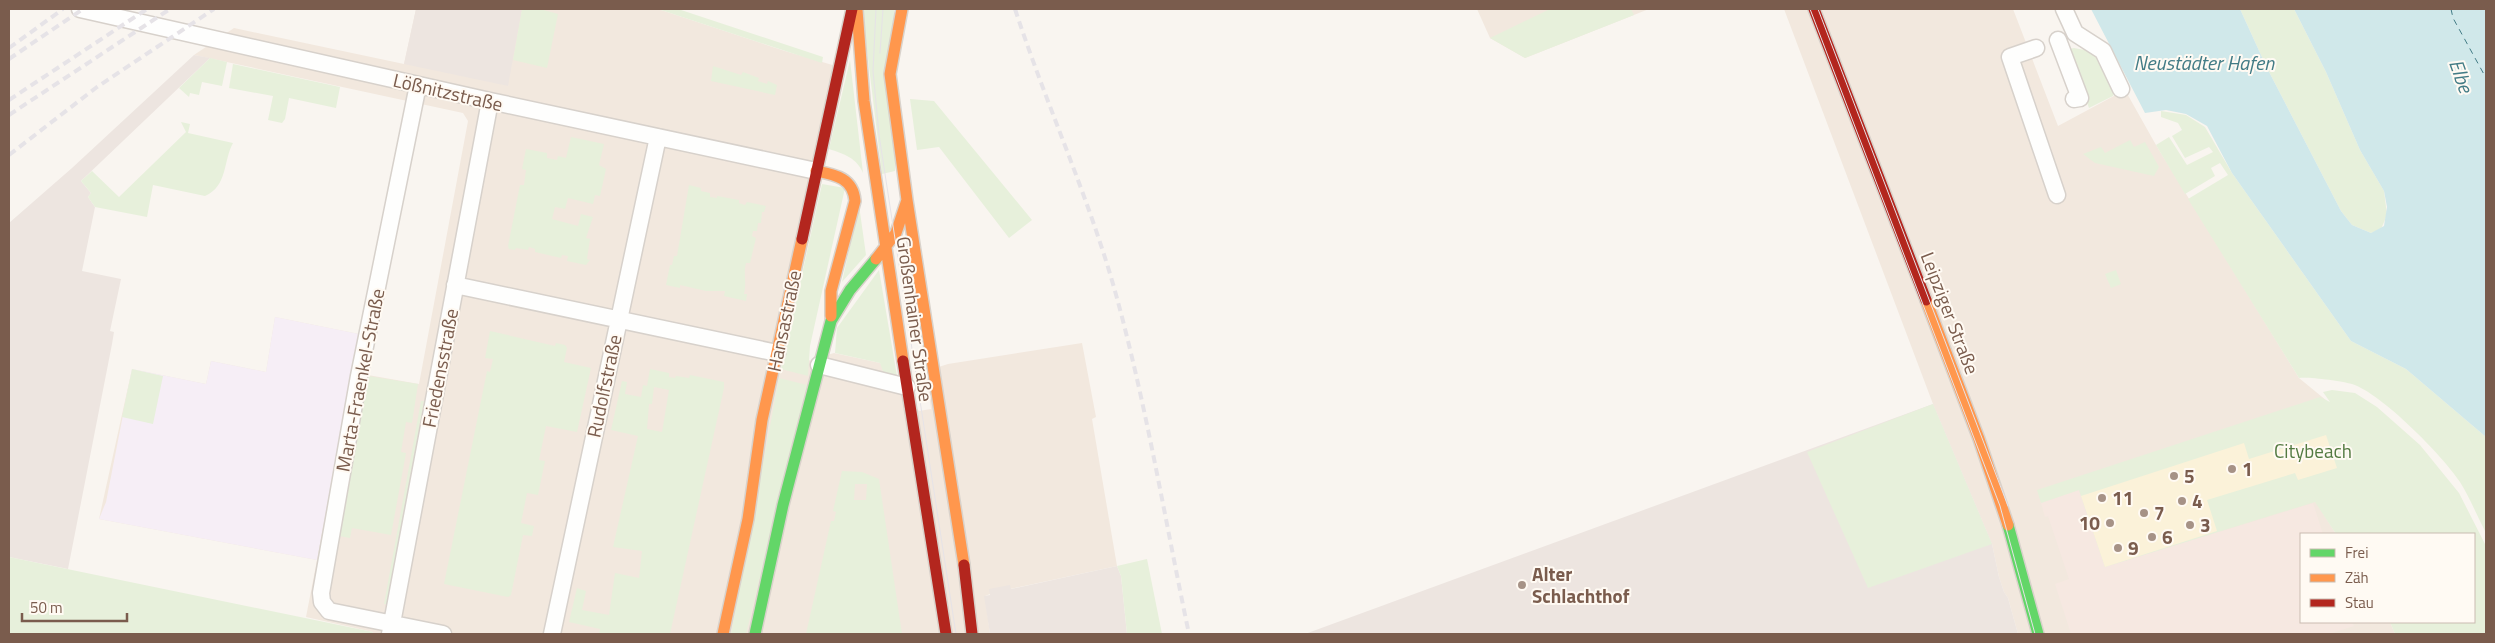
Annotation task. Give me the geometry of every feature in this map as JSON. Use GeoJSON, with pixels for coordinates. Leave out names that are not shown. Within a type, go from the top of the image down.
{"type":"FeatureCollection","features":[{"type":"Feature","properties":{"kind":"main road","name":"Hansastraße"},"geometry":{"type":"LineString","coordinates":[[724,634],[748,519],[770,351],[816,171],[852,9]]}},
{"type":"Feature","properties":{"kind":"main road","name":"Großenhainer Straße"},"geometry":{"type":"LineString","coordinates":[[857,9],[864,101],[946,634]]}},
{"type":"Feature","properties":{"kind":"main road"},"geometry":{"type":"LineString","coordinates":[[755,634],[783,505],[831,321],[844,298],[865,271],[887,249],[900,227],[907,200],[890,74],[902,9]]}},
{"type":"Feature","properties":{"kind":"main road","name":"Leipziger Straße"},"geometry":{"type":"LineString","coordinates":[[1814,9],[1842,78],[1988,464],[2012,537],[2038,634]]}},
{"type":"Feature","properties":{"kind":"main road"},"geometry":{"type":"LineString","coordinates":[[816,171],[843,176],[854,191],[855,201],[831,291],[831,321]]}},
{"type":"Feature","properties":{"kind":"main road","name":"Großenhainer Straße"},"geometry":{"type":"LineString","coordinates":[[907,200],[968,592],[972,634]]}},
{"type":"Feature","properties":{"kind":"street","name":"Lößnitzstraße"},"geometry":{"type":"LineString","coordinates":[[80,9],[490,101],[816,171]]}},
{"type":"Feature","properties":{"kind":"street"},"geometry":{"type":"LineString","coordinates":[[2064,9],[2075,33],[2102,51],[2121,89]]}},
{"type":"Feature","properties":{"kind":"street"},"geometry":{"type":"LineString","coordinates":[[2074,99],[2080,98],[2056,41],[2075,33]]}},
{"type":"Feature","properties":{"kind":"street"},"geometry":{"type":"LineString","coordinates":[[2036,48],[2010,57],[2057,195]]}},
{"type":"Feature","properties":{"kind":"street","name":"Marta-Fraenkel-Straße"},"geometry":{"type":"LineString","coordinates":[[391,629],[329,611],[322,602],[321,593],[359,376],[418,85]]}},
{"type":"Feature","properties":{"kind":"street","name":"Friedensstraße"},"geometry":{"type":"LineString","coordinates":[[391,629],[490,101]]}},
{"type":"Feature","properties":{"kind":"street","name":"Rudolfstraße"},"geometry":{"type":"LineString","coordinates":[[552,634],[658,137]]}},
{"type":"Feature","properties":{"kind":"street"},"geometry":{"type":"LineString","coordinates":[[455,285],[770,351]]}},
{"type":"Feature","properties":{"kind":"street"},"geometry":{"type":"LineString","coordinates":[[819,365],[907,387]]}},
{"type":"Feature","properties":{"kind":"street"},"geometry":{"type":"LineString","coordinates":[[391,629],[443,634]]}},
{"type":"Feature","properties":{"kind":"shaded area"},"geometry":{"type":"Polygon","coordinates":[[[416,9],[658,9],[846,69],[781,369],[834,353],[880,363],[919,411],[931,409],[926,371],[948,364],[1082,343],[1096,417],[1092,419],[1117,566],[1010,589],[1010,586],[985,596],[990,634],[372,634],[373,632],[306,617],[317,560],[99,519],[132,369],[206,384],[211,361],[266,372],[275,317],[359,334],[368,375],[419,384],[468,121],[463,113],[194,55],[234,28],[404,64],[416,9]]]}},
{"type":"Feature","properties":{"kind":"shaded area"},"geometry":{"type":"Polygon","coordinates":[[[416,9],[522,9],[508,86],[404,64],[416,9]]]}},
{"type":"Feature","properties":{"kind":"shaded area"},"geometry":{"type":"Polygon","coordinates":[[[1477,9],[1649,9],[1525,58],[1490,38],[1477,9]]]}},
{"type":"Feature","properties":{"kind":"shaded area"},"geometry":{"type":"Polygon","coordinates":[[[1784,9],[2013,9],[2058,126],[2125,90],[2156,145],[2299,378],[2355,424],[2316,502],[2335,533],[2300,533],[2300,623],[2390,623],[2395,634],[2018,634],[2008,598],[1999,577],[1992,544],[1933,404],[1784,9]]]}},
{"type":"Feature","properties":{"kind":"shaded area"},"geometry":{"type":"Polygon","coordinates":[[[194,55],[210,58],[81,181],[91,193],[88,197],[95,207],[82,271],[121,279],[110,331],[114,332],[112,344],[68,569],[9,557],[9,223],[72,168],[194,55]]]}},
{"type":"Feature","properties":{"kind":"shaded area"},"geometry":{"type":"Polygon","coordinates":[[[275,317],[359,334],[317,560],[99,519],[106,502],[132,369],[206,384],[211,361],[266,372],[275,317]]]}},
{"type":"Feature","properties":{"kind":"shaded area"},"geometry":{"type":"Polygon","coordinates":[[[1933,404],[1992,544],[1999,577],[2008,598],[2018,634],[1305,634],[1933,404]]]}},
{"type":"Feature","properties":{"kind":"shaded area"},"geometry":{"type":"Polygon","coordinates":[[[2079,490],[2105,567],[2313,503],[2323,533],[2300,533],[2300,623],[2352,623],[2354,626],[2329,634],[2071,634],[2055,584],[2069,579],[2048,516],[2045,517],[2041,503],[2079,490]]]}},
{"type":"Feature","properties":{"kind":"shaded area"},"geometry":{"type":"Polygon","coordinates":[[[1117,566],[1121,576],[1127,634],[990,634],[984,596],[990,595],[989,589],[1010,585],[1011,589],[1117,566]]]}},
{"type":"Feature","properties":{"kind":"green space"},"geometry":{"type":"Polygon","coordinates":[[[522,9],[540,9],[558,14],[547,68],[513,60],[522,9]]]}},
{"type":"Feature","properties":{"kind":"green space"},"geometry":{"type":"Polygon","coordinates":[[[658,9],[678,9],[823,57],[822,63],[658,9]]]}},
{"type":"Feature","properties":{"kind":"green space"},"geometry":{"type":"Polygon","coordinates":[[[862,9],[894,9],[895,171],[882,174],[862,9]]]}},
{"type":"Feature","properties":{"kind":"green space"},"geometry":{"type":"Polygon","coordinates":[[[1550,9],[1631,9],[1634,15],[1525,58],[1490,38],[1550,9]]]}},
{"type":"Feature","properties":{"kind":"green space"},"geometry":{"type":"Polygon","coordinates":[[[2240,9],[2294,9],[2326,72],[2360,150],[2384,191],[2387,215],[2381,229],[2371,233],[2352,225],[2341,211],[2266,66],[2240,9]]]}},
{"type":"Feature","properties":{"kind":"green space"},"geometry":{"type":"Polygon","coordinates":[[[2074,48],[2090,51],[2095,54],[2115,92],[2113,96],[2089,108],[2068,49],[2074,48]]]}},
{"type":"Feature","properties":{"kind":"green space"},"geometry":{"type":"Polygon","coordinates":[[[210,58],[227,62],[222,86],[202,82],[199,95],[190,93],[189,97],[179,88],[210,58]]]}},
{"type":"Feature","properties":{"kind":"green space"},"geometry":{"type":"Polygon","coordinates":[[[850,60],[863,173],[854,160],[829,149],[850,60]]]}},
{"type":"Feature","properties":{"kind":"green space"},"geometry":{"type":"Polygon","coordinates":[[[233,64],[340,87],[336,108],[289,98],[285,119],[282,123],[268,120],[273,96],[229,88],[233,64]]]}},
{"type":"Feature","properties":{"kind":"green space"},"geometry":{"type":"Polygon","coordinates":[[[713,66],[741,75],[743,72],[759,78],[758,81],[767,84],[768,81],[777,85],[775,95],[711,81],[713,66]]]}},
{"type":"Feature","properties":{"kind":"green space"},"geometry":{"type":"Polygon","coordinates":[[[910,99],[934,101],[1032,220],[1009,238],[939,147],[917,150],[910,99]]]}},
{"type":"Feature","properties":{"kind":"green space"},"geometry":{"type":"Polygon","coordinates":[[[2161,111],[2186,115],[2205,127],[2232,173],[2351,341],[2406,369],[2486,437],[2486,533],[2464,488],[2452,471],[2426,442],[2379,399],[2352,384],[2299,378],[2188,199],[2228,175],[2220,163],[2211,168],[2215,176],[2185,194],[2156,145],[2169,137],[2187,165],[2213,152],[2209,147],[2185,158],[2172,136],[2182,130],[2178,123],[2161,117],[2161,111]]]}},
{"type":"Feature","properties":{"kind":"green space"},"geometry":{"type":"Polygon","coordinates":[[[181,122],[190,124],[188,133],[233,143],[221,180],[212,192],[205,196],[153,185],[147,217],[95,207],[88,197],[91,193],[81,181],[92,171],[119,197],[186,132],[181,122]]]}},
{"type":"Feature","properties":{"kind":"green space"},"geometry":{"type":"Polygon","coordinates":[[[571,137],[604,144],[599,165],[606,169],[600,196],[595,195],[593,204],[568,198],[565,209],[555,207],[552,219],[578,226],[581,214],[593,217],[586,238],[590,239],[587,259],[590,260],[586,265],[567,261],[568,256],[562,255],[561,258],[535,252],[535,249],[529,247],[528,250],[516,248],[515,250],[509,249],[508,246],[520,185],[524,185],[526,170],[522,169],[526,149],[547,153],[547,158],[557,160],[558,156],[566,158],[571,137]]]}},
{"type":"Feature","properties":{"kind":"green space"},"geometry":{"type":"Polygon","coordinates":[[[2130,140],[2134,147],[2145,142],[2159,167],[2154,176],[2095,163],[2083,154],[2101,147],[2105,153],[2130,140]]]}},
{"type":"Feature","properties":{"kind":"green space"},"geometry":{"type":"Polygon","coordinates":[[[822,184],[845,188],[810,346],[808,376],[781,369],[822,184]]]}},
{"type":"Feature","properties":{"kind":"green space"},"geometry":{"type":"Polygon","coordinates":[[[689,185],[710,193],[710,197],[717,198],[717,196],[739,200],[739,203],[745,205],[747,202],[766,206],[764,212],[762,212],[761,223],[758,223],[757,231],[753,231],[752,236],[756,238],[750,263],[746,263],[744,294],[747,294],[746,301],[724,296],[725,291],[706,291],[680,285],[680,288],[666,285],[670,265],[672,265],[674,256],[677,256],[689,185]]]}},
{"type":"Feature","properties":{"kind":"green space"},"geometry":{"type":"Polygon","coordinates":[[[859,205],[866,255],[842,282],[859,205]]]}},
{"type":"Feature","properties":{"kind":"green space"},"geometry":{"type":"Polygon","coordinates":[[[879,270],[897,376],[884,374],[880,363],[835,353],[837,328],[879,270]]]}},
{"type":"Feature","properties":{"kind":"green space"},"geometry":{"type":"Polygon","coordinates":[[[2116,270],[2121,284],[2111,288],[2105,274],[2116,270]]]}},
{"type":"Feature","properties":{"kind":"green space"},"geometry":{"type":"Polygon","coordinates":[[[490,331],[555,346],[556,343],[565,345],[567,348],[564,362],[591,368],[577,432],[546,426],[539,460],[545,461],[538,495],[527,493],[521,523],[534,526],[532,536],[523,535],[511,595],[508,597],[444,584],[487,371],[490,372],[493,359],[485,358],[490,331]]]}},
{"type":"Feature","properties":{"kind":"green space"},"geometry":{"type":"Polygon","coordinates":[[[132,369],[163,376],[153,424],[122,417],[132,369]]]}},
{"type":"Feature","properties":{"kind":"green space"},"geometry":{"type":"Polygon","coordinates":[[[650,369],[669,373],[669,377],[689,378],[690,375],[724,382],[670,634],[599,634],[600,629],[569,622],[577,588],[586,591],[582,610],[609,615],[615,573],[639,578],[642,551],[613,547],[638,436],[611,430],[622,381],[627,382],[625,394],[641,397],[643,385],[647,386],[650,369]],[[654,387],[652,404],[649,404],[647,429],[662,432],[669,390],[654,387]]]}},
{"type":"Feature","properties":{"kind":"green space"},"geometry":{"type":"Polygon","coordinates":[[[368,376],[418,384],[412,423],[406,422],[401,452],[406,453],[391,535],[352,528],[350,538],[339,536],[368,376]]]}},
{"type":"Feature","properties":{"kind":"green space"},"geometry":{"type":"Polygon","coordinates":[[[779,378],[807,385],[746,634],[731,634],[779,378]]]}},
{"type":"Feature","properties":{"kind":"green space","name":"Citybeach"},"geometry":{"type":"Polygon","coordinates":[[[2332,390],[2355,393],[2377,407],[2420,445],[2459,493],[2486,546],[2486,634],[2395,634],[2390,623],[2475,623],[2475,533],[2335,533],[2315,502],[2105,567],[2079,490],[2041,503],[2037,490],[2320,397],[2330,402],[2323,392],[2332,390]]]}},
{"type":"Feature","properties":{"kind":"green space"},"geometry":{"type":"Polygon","coordinates":[[[421,401],[424,401],[387,604],[384,604],[421,401]]]}},
{"type":"Feature","properties":{"kind":"green space"},"geometry":{"type":"Polygon","coordinates":[[[1933,404],[1992,544],[1868,588],[1807,452],[1933,404]]]}},
{"type":"Feature","properties":{"kind":"green space"},"geometry":{"type":"Polygon","coordinates":[[[842,471],[862,472],[879,479],[902,634],[806,634],[831,521],[834,521],[836,512],[833,511],[842,471]],[[855,484],[854,500],[866,500],[867,484],[855,484]]]}},
{"type":"Feature","properties":{"kind":"green space"},"geometry":{"type":"Polygon","coordinates":[[[9,557],[373,632],[372,634],[9,634],[9,557]]]}},
{"type":"Feature","properties":{"kind":"green space"},"geometry":{"type":"Polygon","coordinates":[[[1147,559],[1162,634],[1127,634],[1121,576],[1117,566],[1147,559]]]}},
{"type":"Feature","properties":{"kind":"sand"},"geometry":{"type":"Polygon","coordinates":[[[2326,435],[2337,468],[2298,480],[2295,473],[2207,500],[2217,531],[2105,567],[2081,496],[2244,443],[2249,459],[2326,435]]]}},
{"type":"Feature","properties":{"kind":"water"},"geometry":{"type":"Polygon","coordinates":[[[2091,9],[2240,9],[2266,66],[2341,211],[2352,225],[2371,233],[2384,226],[2387,207],[2384,191],[2360,150],[2326,72],[2294,9],[2486,9],[2486,437],[2406,369],[2351,341],[2232,173],[2207,126],[2186,114],[2166,110],[2145,113],[2091,9]]]}},
{"type":"Feature","properties":{"kind":"ferry route"},"geometry":{"type":"LineString","coordinates":[[2451,9],[2453,18],[2486,78]]}},
{"type":"Feature","properties":{"kind":"tram line"},"geometry":{"type":"LineString","coordinates":[[876,9],[873,71],[879,135],[956,634]]}},
{"type":"Feature","properties":{"kind":"tram line"},"geometry":{"type":"LineString","coordinates":[[880,53],[883,9]]}},
{"type":"Feature","properties":{"kind":"tram line"},"geometry":{"type":"LineString","coordinates":[[1810,9],[2000,506],[2035,634]]}},
{"type":"Feature","properties":{"kind":"tram line"},"geometry":{"type":"LineString","coordinates":[[1818,9],[2008,506]]}},
{"type":"Feature","properties":{"kind":"railway"},"geometry":{"type":"LineString","coordinates":[[9,48],[63,9]]}},
{"type":"Feature","properties":{"kind":"railway"},"geometry":{"type":"LineString","coordinates":[[9,59],[83,9]]}},
{"type":"Feature","properties":{"kind":"railway"},"geometry":{"type":"LineString","coordinates":[[9,100],[147,9]]}},
{"type":"Feature","properties":{"kind":"railway"},"geometry":{"type":"LineString","coordinates":[[9,115],[170,9]]}},
{"type":"Feature","properties":{"kind":"railway"},"geometry":{"type":"LineString","coordinates":[[9,155],[97,87],[214,9]]}},
{"type":"Feature","properties":{"kind":"railway"},"geometry":{"type":"LineString","coordinates":[[1015,9],[1080,185],[1115,291],[1146,419],[1189,634]]}},
{"type":"Feature","properties":{"kind":"traffic: fast"},"geometry":{"type":"LineString","coordinates":[[755,634],[783,505],[831,321],[850,290],[876,259]]}},
{"type":"Feature","properties":{"kind":"traffic: fast"},"geometry":{"type":"LineString","coordinates":[[2008,525],[2038,634]]}},
{"type":"Feature","properties":{"kind":"traffic: slow"},"geometry":{"type":"LineString","coordinates":[[876,259],[896,233],[907,200],[890,74],[902,9]]}},
{"type":"Feature","properties":{"kind":"traffic: slow"},"geometry":{"type":"LineString","coordinates":[[857,10],[864,101],[903,361]]}},
{"type":"Feature","properties":{"kind":"traffic: slow"},"geometry":{"type":"LineString","coordinates":[[816,171],[837,176],[847,182],[854,193],[855,201],[831,291],[831,316]]}},
{"type":"Feature","properties":{"kind":"traffic: slow"},"geometry":{"type":"LineString","coordinates":[[907,200],[964,565]]}},
{"type":"Feature","properties":{"kind":"traffic: slow"},"geometry":{"type":"LineString","coordinates":[[723,634],[748,519],[762,420],[802,239]]}},
{"type":"Feature","properties":{"kind":"traffic: slow"},"geometry":{"type":"LineString","coordinates":[[1926,300],[1979,439],[2008,525]]}},
{"type":"Feature","properties":{"kind":"traffic: jam"},"geometry":{"type":"LineString","coordinates":[[802,239],[852,9]]}},
{"type":"Feature","properties":{"kind":"traffic: jam"},"geometry":{"type":"LineString","coordinates":[[1814,9],[1926,300]]}},
{"type":"Feature","properties":{"kind":"traffic: jam"},"geometry":{"type":"LineString","coordinates":[[903,361],[946,634]]}},
{"type":"Feature","properties":{"kind":"traffic: jam"},"geometry":{"type":"LineString","coordinates":[[964,565],[972,634]]}},
{"type":"Feature","properties":{"kind":"place","name":"1"},"geometry":{"type":"Point","coordinates":[2232,469]}},
{"type":"Feature","properties":{"kind":"place","name":"5"},"geometry":{"type":"Point","coordinates":[2174,476]}},
{"type":"Feature","properties":{"kind":"place","name":"11"},"geometry":{"type":"Point","coordinates":[2102,498]}},
{"type":"Feature","properties":{"kind":"place","name":"4"},"geometry":{"type":"Point","coordinates":[2182,501]}},
{"type":"Feature","properties":{"kind":"place","name":"7"},"geometry":{"type":"Point","coordinates":[2144,513]}},
{"type":"Feature","properties":{"kind":"place","name":"10"},"geometry":{"type":"Point","coordinates":[2110,523]}},
{"type":"Feature","properties":{"kind":"place","name":"3"},"geometry":{"type":"Point","coordinates":[2190,525]}},
{"type":"Feature","properties":{"kind":"place","name":"6"},"geometry":{"type":"Point","coordinates":[2152,537]}},
{"type":"Feature","properties":{"kind":"place","name":"9"},"geometry":{"type":"Point","coordinates":[2118,548]}},
{"type":"Feature","properties":{"kind":"place","name":"Alter Schlachthof"},"geometry":{"type":"Point","coordinates":[1522,585]}},
{"type":"Feature","properties":{"kind":"water label","name":"Neustädter Hafen"},"geometry":{"type":"Point","coordinates":[2204,63]}},
{"type":"Feature","properties":{"kind":"water label","name":"Elbe"},"geometry":{"type":"Point","coordinates":[2461,76]}}]}
